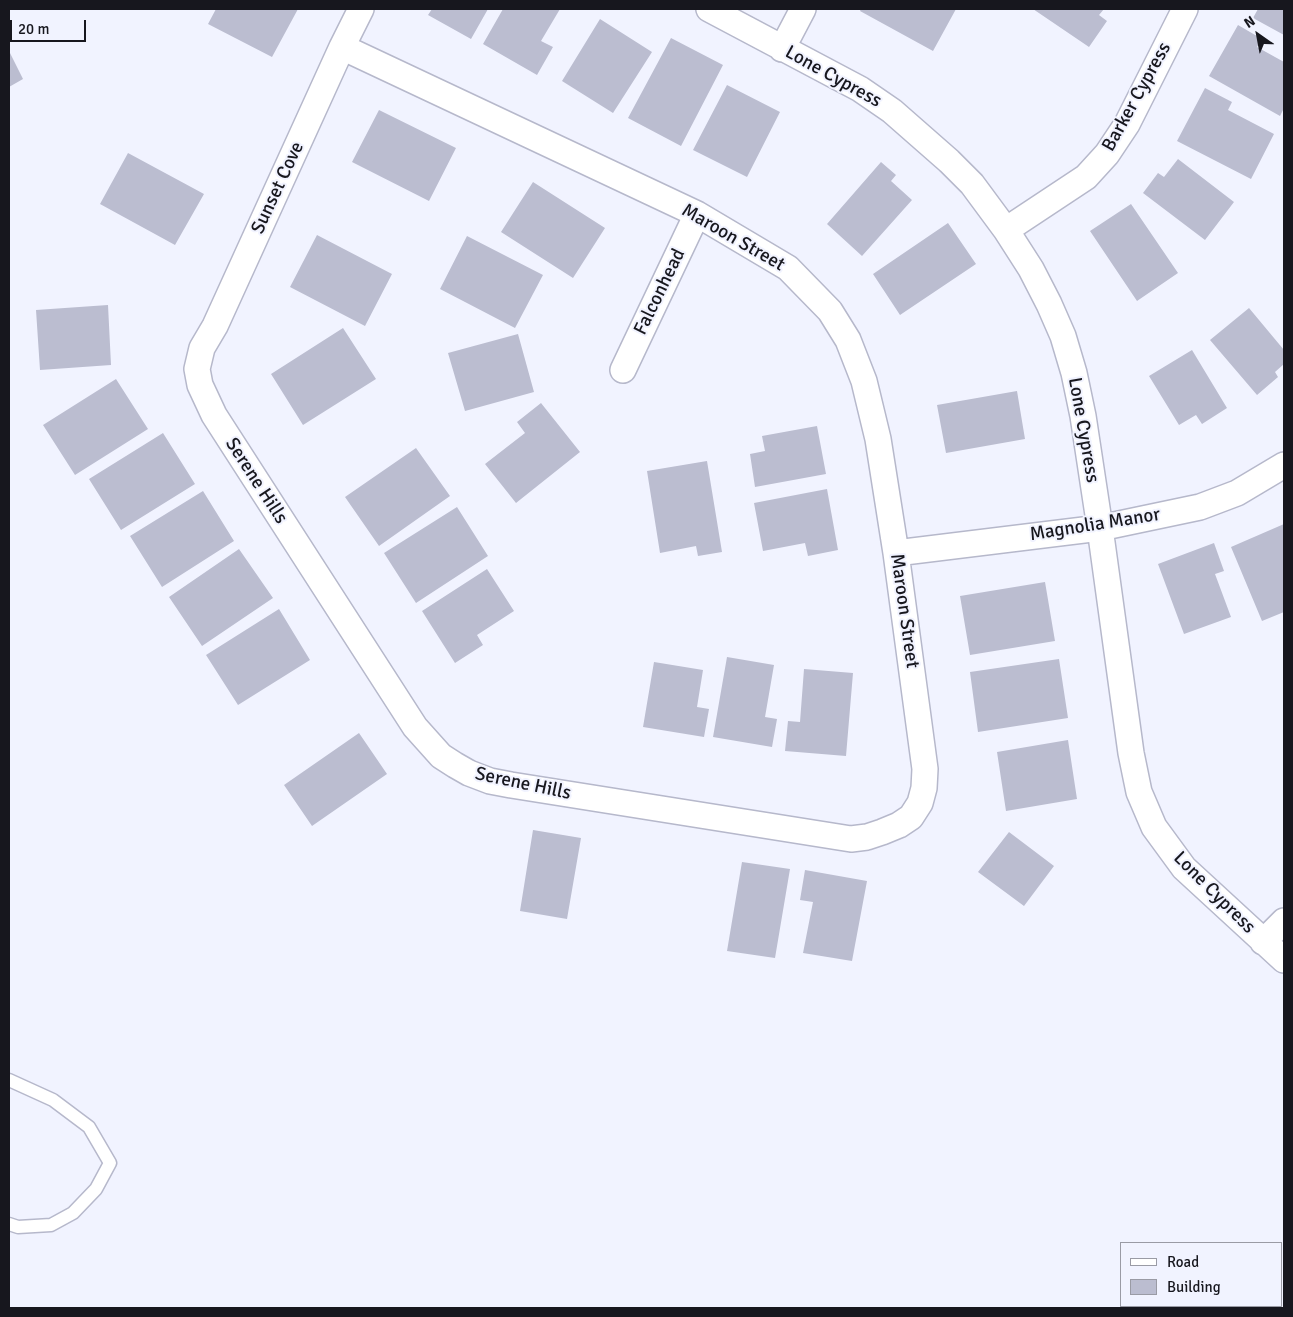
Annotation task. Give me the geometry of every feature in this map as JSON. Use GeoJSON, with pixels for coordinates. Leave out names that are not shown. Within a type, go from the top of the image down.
{"type":"FeatureCollection","features":[{"type":"Feature","properties":{"kind":"street","name":"Sunset Cove"},"geometry":{"type":"LineString","coordinates":[[198,369],[202,348],[215,326],[361,9]]}},
{"type":"Feature","properties":{"kind":"street","name":"Lone Cypress"},"geometry":{"type":"LineString","coordinates":[[709,9],[860,89],[892,111],[949,160],[972,184],[1006,230],[1031,269],[1050,304],[1063,336],[1074,373],[1083,416],[1131,753],[1139,792],[1154,827],[1184,868],[1284,960]]}},
{"type":"Feature","properties":{"kind":"street"},"geometry":{"type":"LineString","coordinates":[[782,49],[803,9]]}},
{"type":"Feature","properties":{"kind":"street","name":"Barker Cypress"},"geometry":{"type":"LineString","coordinates":[[1006,230],[1086,177],[1107,154],[1127,124],[1185,9]]}},
{"type":"Feature","properties":{"kind":"street","name":"Maroon Street"},"geometry":{"type":"LineString","coordinates":[[342,47],[698,214],[788,268],[830,310],[848,340],[864,381],[878,439],[896,553],[925,770],[924,788],[920,802],[911,817]]}},
{"type":"Feature","properties":{"kind":"street","name":"Falconhead"},"geometry":{"type":"LineString","coordinates":[[623,370],[698,214]]}},
{"type":"Feature","properties":{"kind":"street","name":"Serene Hills"},"geometry":{"type":"LineString","coordinates":[[198,369],[200,385],[214,415],[409,718],[435,750],[455,765],[476,776],[511,786],[851,839],[867,837],[882,832],[911,817]]}},
{"type":"Feature","properties":{"kind":"street","name":"Magnolia Manor"},"geometry":{"type":"LineString","coordinates":[[896,553],[1100,528],[1200,506],[1237,493],[1284,464]]}},
{"type":"Feature","properties":{"kind":"street"},"geometry":{"type":"LineString","coordinates":[[1263,942],[1284,922]]}},
{"type":"Feature","properties":{"kind":"lane"},"geometry":{"type":"LineString","coordinates":[[9,1080],[53,1100],[90,1127],[110,1163],[96,1189],[73,1213],[51,1225],[18,1227],[9,1224]]}},
{"type":"Feature","properties":{"kind":"building"},"geometry":{"type":"Polygon","coordinates":[[[216,9],[298,9],[272,57],[208,24],[216,9]]]}},
{"type":"Feature","properties":{"kind":"building"},"geometry":{"type":"Polygon","coordinates":[[[432,9],[488,9],[471,39],[428,15],[432,9]]]}},
{"type":"Feature","properties":{"kind":"building"},"geometry":{"type":"Polygon","coordinates":[[[503,9],[560,9],[541,41],[553,47],[537,75],[483,44],[503,9]]]}},
{"type":"Feature","properties":{"kind":"building"},"geometry":{"type":"Polygon","coordinates":[[[861,9],[956,9],[933,51],[860,11],[861,9]]]}},
{"type":"Feature","properties":{"kind":"building"},"geometry":{"type":"Polygon","coordinates":[[[1033,9],[1104,9],[1099,15],[1107,21],[1089,47],[1033,9]]]}},
{"type":"Feature","properties":{"kind":"building"},"geometry":{"type":"Polygon","coordinates":[[[1258,9],[1284,9],[1284,35],[1253,18],[1258,9]]]}},
{"type":"Feature","properties":{"kind":"building"},"geometry":{"type":"Polygon","coordinates":[[[600,19],[652,52],[613,113],[562,81],[600,19]]]}},
{"type":"Feature","properties":{"kind":"building"},"geometry":{"type":"Polygon","coordinates":[[[1238,25],[1262,39],[1257,47],[1284,62],[1284,108],[1280,116],[1209,76],[1238,25]]]}},
{"type":"Feature","properties":{"kind":"building"},"geometry":{"type":"Polygon","coordinates":[[[671,38],[723,65],[681,146],[628,118],[671,38]]]}},
{"type":"Feature","properties":{"kind":"building"},"geometry":{"type":"Polygon","coordinates":[[[9,51],[23,79],[9,87],[9,51]]]}},
{"type":"Feature","properties":{"kind":"building"},"geometry":{"type":"Polygon","coordinates":[[[727,85],[780,112],[747,177],[693,150],[727,85]]]}},
{"type":"Feature","properties":{"kind":"building"},"geometry":{"type":"Polygon","coordinates":[[[1205,88],[1232,102],[1228,110],[1274,134],[1251,179],[1177,141],[1205,88]]]}},
{"type":"Feature","properties":{"kind":"building"},"geometry":{"type":"Polygon","coordinates":[[[379,110],[456,148],[429,201],[352,162],[379,110]]]}},
{"type":"Feature","properties":{"kind":"building"},"geometry":{"type":"Polygon","coordinates":[[[128,153],[204,194],[175,245],[100,204],[128,153]]]}},
{"type":"Feature","properties":{"kind":"building"},"geometry":{"type":"Polygon","coordinates":[[[1178,159],[1234,202],[1205,240],[1143,193],[1158,173],[1164,177],[1178,159]]]}},
{"type":"Feature","properties":{"kind":"building"},"geometry":{"type":"Polygon","coordinates":[[[881,162],[896,175],[891,181],[912,200],[862,256],[827,224],[881,162]]]}},
{"type":"Feature","properties":{"kind":"building"},"geometry":{"type":"Polygon","coordinates":[[[533,182],[605,228],[573,278],[501,232],[533,182]]]}},
{"type":"Feature","properties":{"kind":"building"},"geometry":{"type":"Polygon","coordinates":[[[1131,204],[1178,273],[1137,301],[1090,231],[1131,204]]]}},
{"type":"Feature","properties":{"kind":"building"},"geometry":{"type":"Polygon","coordinates":[[[948,223],[976,264],[900,315],[873,274],[948,223]]]}},
{"type":"Feature","properties":{"kind":"building"},"geometry":{"type":"Polygon","coordinates":[[[317,235],[392,274],[365,326],[290,287],[317,235]]]}},
{"type":"Feature","properties":{"kind":"building"},"geometry":{"type":"Polygon","coordinates":[[[467,236],[543,275],[515,328],[440,289],[467,236]]]}},
{"type":"Feature","properties":{"kind":"building"},"geometry":{"type":"Polygon","coordinates":[[[108,305],[111,365],[40,370],[36,310],[108,305]]]}},
{"type":"Feature","properties":{"kind":"building"},"geometry":{"type":"Polygon","coordinates":[[[1249,308],[1284,350],[1284,364],[1275,372],[1278,377],[1257,395],[1210,340],[1249,308]]]}},
{"type":"Feature","properties":{"kind":"building"},"geometry":{"type":"Polygon","coordinates":[[[343,328],[376,379],[303,425],[271,374],[343,328]]]}},
{"type":"Feature","properties":{"kind":"building"},"geometry":{"type":"Polygon","coordinates":[[[518,334],[534,392],[465,411],[448,353],[518,334]]]}},
{"type":"Feature","properties":{"kind":"building"},"geometry":{"type":"Polygon","coordinates":[[[1192,350],[1227,408],[1202,424],[1196,415],[1179,425],[1149,376],[1192,350]]]}},
{"type":"Feature","properties":{"kind":"building"},"geometry":{"type":"Polygon","coordinates":[[[116,379],[148,429],[75,475],[43,425],[116,379]]]}},
{"type":"Feature","properties":{"kind":"building"},"geometry":{"type":"Polygon","coordinates":[[[1017,391],[1025,439],[946,453],[937,405],[1017,391]]]}},
{"type":"Feature","properties":{"kind":"building"},"geometry":{"type":"Polygon","coordinates":[[[541,403],[580,452],[516,503],[485,464],[525,433],[517,422],[541,403]]]}},
{"type":"Feature","properties":{"kind":"building"},"geometry":{"type":"Polygon","coordinates":[[[817,426],[826,474],[755,487],[750,454],[765,451],[762,436],[817,426]]]}},
{"type":"Feature","properties":{"kind":"building"},"geometry":{"type":"Polygon","coordinates":[[[163,433],[195,484],[121,530],[89,479],[163,433]]]}},
{"type":"Feature","properties":{"kind":"building"},"geometry":{"type":"Polygon","coordinates":[[[416,448],[450,496],[379,546],[345,497],[416,448]]]}},
{"type":"Feature","properties":{"kind":"building"},"geometry":{"type":"Polygon","coordinates":[[[707,461],[722,552],[698,556],[696,546],[660,553],[647,471],[707,461]]]}},
{"type":"Feature","properties":{"kind":"building"},"geometry":{"type":"Polygon","coordinates":[[[827,489],[838,550],[808,556],[805,543],[763,551],[754,503],[827,489]]]}},
{"type":"Feature","properties":{"kind":"building"},"geometry":{"type":"Polygon","coordinates":[[[203,491],[234,541],[162,587],[130,536],[203,491]]]}},
{"type":"Feature","properties":{"kind":"building"},"geometry":{"type":"Polygon","coordinates":[[[457,507],[488,556],[416,603],[384,553],[457,507]]]}},
{"type":"Feature","properties":{"kind":"building"},"geometry":{"type":"Polygon","coordinates":[[[1284,524],[1284,612],[1262,621],[1231,547],[1284,524]]]}},
{"type":"Feature","properties":{"kind":"building"},"geometry":{"type":"Polygon","coordinates":[[[1214,543],[1224,571],[1215,574],[1231,617],[1184,634],[1158,564],[1214,543]]]}},
{"type":"Feature","properties":{"kind":"building"},"geometry":{"type":"Polygon","coordinates":[[[239,549],[273,598],[202,646],[169,597],[239,549]]]}},
{"type":"Feature","properties":{"kind":"building"},"geometry":{"type":"Polygon","coordinates":[[[487,569],[514,611],[477,635],[483,645],[455,663],[422,611],[487,569]]]}},
{"type":"Feature","properties":{"kind":"building"},"geometry":{"type":"Polygon","coordinates":[[[1045,582],[1055,641],[970,655],[960,596],[1045,582]]]}},
{"type":"Feature","properties":{"kind":"building"},"geometry":{"type":"Polygon","coordinates":[[[279,609],[310,660],[238,705],[206,655],[279,609]]]}},
{"type":"Feature","properties":{"kind":"building"},"geometry":{"type":"Polygon","coordinates":[[[727,657],[774,665],[765,717],[777,719],[772,747],[713,737],[727,657]]]}},
{"type":"Feature","properties":{"kind":"building"},"geometry":{"type":"Polygon","coordinates":[[[1059,659],[1068,718],[978,732],[970,672],[1059,659]]]}},
{"type":"Feature","properties":{"kind":"building"},"geometry":{"type":"Polygon","coordinates":[[[654,662],[703,670],[697,707],[709,709],[704,737],[643,727],[654,662]]]}},
{"type":"Feature","properties":{"kind":"building"},"geometry":{"type":"Polygon","coordinates":[[[804,669],[853,673],[846,756],[785,751],[788,721],[800,722],[804,669]]]}},
{"type":"Feature","properties":{"kind":"building"},"geometry":{"type":"Polygon","coordinates":[[[359,733],[387,774],[312,826],[284,785],[359,733]]]}},
{"type":"Feature","properties":{"kind":"building"},"geometry":{"type":"Polygon","coordinates":[[[1068,740],[1077,799],[1006,811],[997,752],[1068,740]]]}},
{"type":"Feature","properties":{"kind":"building"},"geometry":{"type":"Polygon","coordinates":[[[533,830],[581,838],[567,919],[520,911],[533,830]]]}},
{"type":"Feature","properties":{"kind":"building"},"geometry":{"type":"Polygon","coordinates":[[[1009,832],[1054,866],[1024,906],[978,872],[1009,832]]]}},
{"type":"Feature","properties":{"kind":"building"},"geometry":{"type":"Polygon","coordinates":[[[742,862],[790,869],[775,958],[727,951],[742,862]]]}},
{"type":"Feature","properties":{"kind":"building"},"geometry":{"type":"Polygon","coordinates":[[[805,870],[867,881],[852,961],[803,953],[813,902],[800,900],[805,870]]]}}]}
